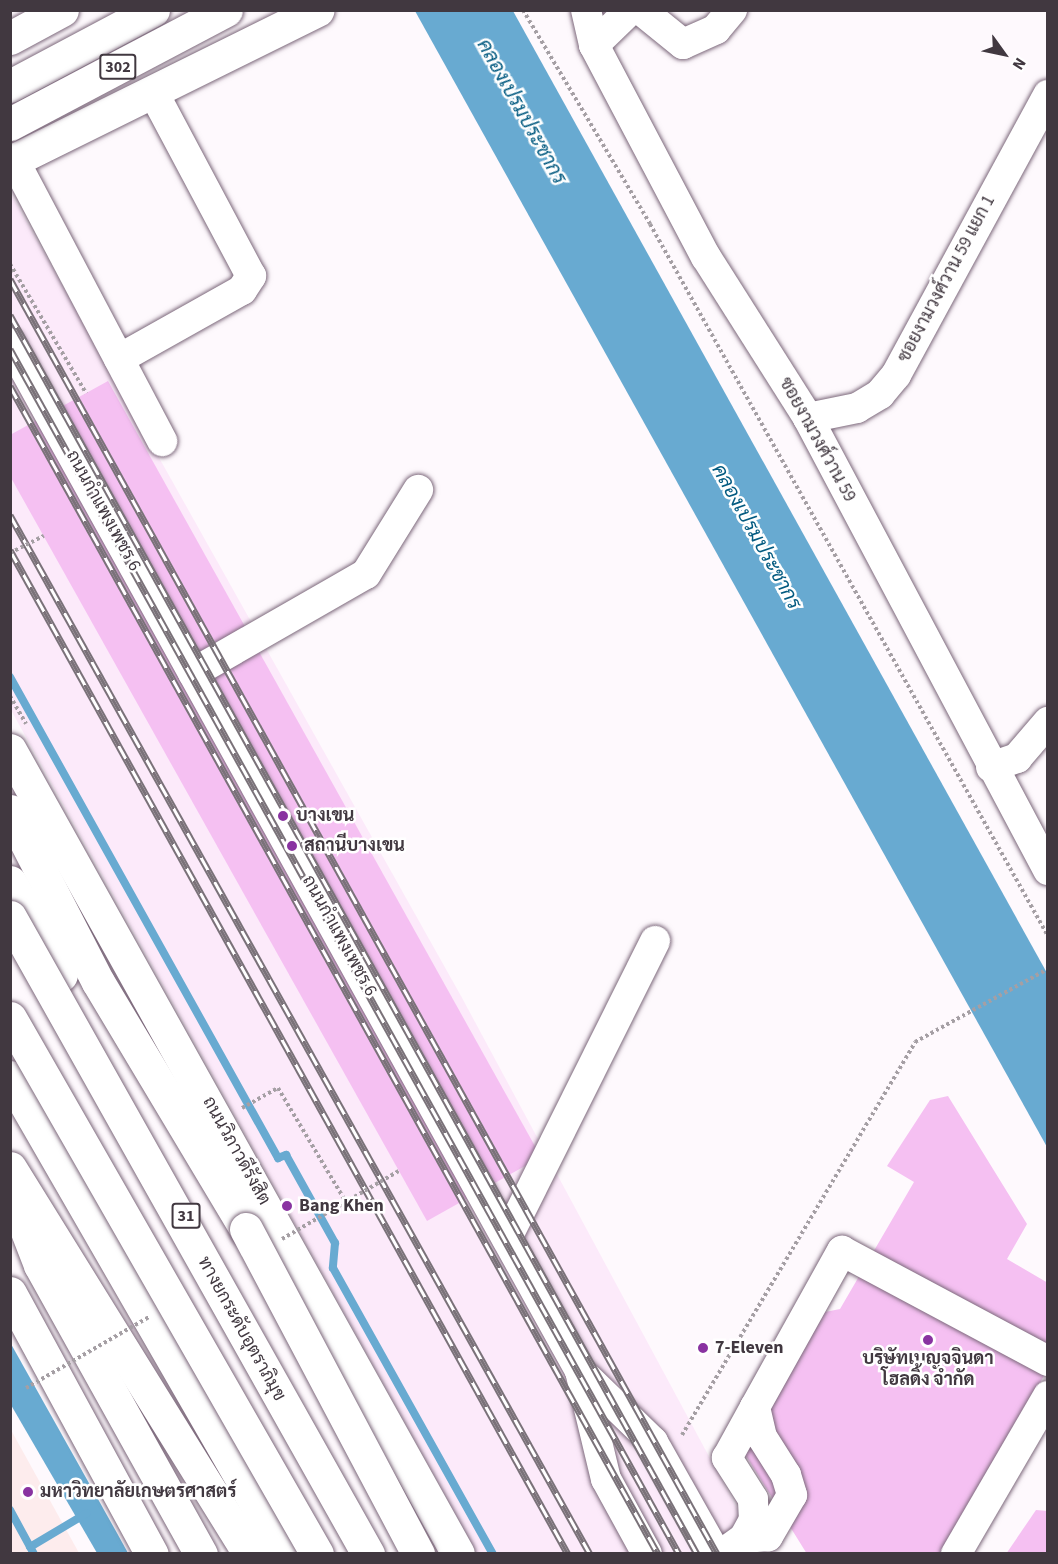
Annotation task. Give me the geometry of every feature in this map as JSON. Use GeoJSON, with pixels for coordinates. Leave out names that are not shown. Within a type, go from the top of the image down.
{"type":"FeatureCollection","features":[{"type":"Feature","properties":{"kind":"main road","name":"302"},"geometry":{"type":"LineString","coordinates":[[10,86],[153,10]]}},
{"type":"Feature","properties":{"kind":"main road","name":"302"},"geometry":{"type":"LineString","coordinates":[[10,124],[226,10]]}},
{"type":"Feature","properties":{"kind":"main road"},"geometry":{"type":"LineString","coordinates":[[10,38],[53,15]]}},
{"type":"Feature","properties":{"kind":"main road"},"geometry":{"type":"LineString","coordinates":[[10,47],[53,15]]}},
{"type":"Feature","properties":{"kind":"main road"},"geometry":{"type":"LineString","coordinates":[[12,161],[93,119],[153,92],[304,17]]}},
{"type":"Feature","properties":{"kind":"main road"},"geometry":{"type":"LineString","coordinates":[[10,94],[34,130],[47,132],[93,119]]}},
{"type":"Feature","properties":{"kind":"main road","name":"ถนนวิภาวดีรังสิต"},"geometry":{"type":"LineString","coordinates":[[10,750],[458,1554]]}},
{"type":"Feature","properties":{"kind":"main road"},"geometry":{"type":"LineString","coordinates":[[10,810],[98,982],[246,1229],[418,1554]]}},
{"type":"Feature","properties":{"kind":"main road","name":"31"},"geometry":{"type":"LineString","coordinates":[[10,882],[141,1126],[355,1554]]}},
{"type":"Feature","properties":{"kind":"main road","name":"ทางยกระดับอุตราภิมุข"},"geometry":{"type":"LineString","coordinates":[[10,916],[368,1554]]}},
{"type":"Feature","properties":{"kind":"main road"},"geometry":{"type":"LineString","coordinates":[[10,1018],[317,1554]]}},
{"type":"Feature","properties":{"kind":"main road"},"geometry":{"type":"LineString","coordinates":[[10,1077],[285,1554]]}},
{"type":"Feature","properties":{"kind":"main road"},"geometry":{"type":"LineString","coordinates":[[10,1168],[249,1554]]}},
{"type":"Feature","properties":{"kind":"main road"},"geometry":{"type":"LineString","coordinates":[[10,1191],[40,1264],[201,1554]]}},
{"type":"Feature","properties":{"kind":"main road"},"geometry":{"type":"LineString","coordinates":[[10,1293],[152,1554]]}},
{"type":"Feature","properties":{"kind":"street","name":"ซอยงามวงศ์วาน 59"},"geometry":{"type":"LineString","coordinates":[[586,10],[594,45],[706,257],[808,418],[1047,870]]}},
{"type":"Feature","properties":{"kind":"street"},"geometry":{"type":"LineString","coordinates":[[594,45],[630,10]]}},
{"type":"Feature","properties":{"kind":"street"},"geometry":{"type":"LineString","coordinates":[[641,10],[682,44],[716,29],[732,10]]}},
{"type":"Feature","properties":{"kind":"street"},"geometry":{"type":"LineString","coordinates":[[119,359],[242,290],[251,276],[153,92]]}},
{"type":"Feature","properties":{"kind":"street","name":"ซอยงามวงศ์วาน 59 แยก 1"},"geometry":{"type":"LineString","coordinates":[[808,418],[857,408],[880,394],[896,375],[1047,94]]}},
{"type":"Feature","properties":{"kind":"street"},"geometry":{"type":"LineString","coordinates":[[12,161],[162,441]]}},
{"type":"Feature","properties":{"kind":"street","name":"ถนนกำแพงเพชร 6"},"geometry":{"type":"LineString","coordinates":[[10,343],[580,1371],[606,1479],[647,1554]]}},
{"type":"Feature","properties":{"kind":"street"},"geometry":{"type":"LineString","coordinates":[[193,673],[366,574],[418,490]]}},
{"type":"Feature","properties":{"kind":"street"},"geometry":{"type":"LineString","coordinates":[[991,766],[1017,758],[1047,722]]}},
{"type":"Feature","properties":{"kind":"street"},"geometry":{"type":"LineString","coordinates":[[507,1238],[655,941]]}},
{"type":"Feature","properties":{"kind":"street"},"geometry":{"type":"LineString","coordinates":[[733,1546],[754,1520],[753,1499],[727,1458],[842,1251],[1047,1361]]}},
{"type":"Feature","properties":{"kind":"street","name":"ถนนกำแพงเพชร 6"},"geometry":{"type":"LineString","coordinates":[[580,1371],[653,1442],[716,1554]]}},
{"type":"Feature","properties":{"kind":"street"},"geometry":{"type":"LineString","coordinates":[[956,1554],[1047,1396]]}},
{"type":"Feature","properties":{"kind":"street"},"geometry":{"type":"LineString","coordinates":[[733,1546],[768,1536],[792,1495],[786,1475],[762,1437],[755,1407]]}},
{"type":"Feature","properties":{"kind":"street"},"geometry":{"type":"LineString","coordinates":[[753,1499],[786,1475]]}},
{"type":"Feature","properties":{"kind":"path"},"geometry":{"type":"LineString","coordinates":[[523,10],[650,224],[1047,936]]}},
{"type":"Feature","properties":{"kind":"path"},"geometry":{"type":"LineString","coordinates":[[10,264],[86,393]]}},
{"type":"Feature","properties":{"kind":"path"},"geometry":{"type":"LineString","coordinates":[[10,554],[44,536]]}},
{"type":"Feature","properties":{"kind":"path"},"geometry":{"type":"LineString","coordinates":[[666,1462],[888,1081],[915,1042],[967,1010],[1047,969]]}},
{"type":"Feature","properties":{"kind":"path"},"geometry":{"type":"LineString","coordinates":[[243,1108],[278,1088],[346,1202]]}},
{"type":"Feature","properties":{"kind":"shaded area"},"geometry":{"type":"Polygon","coordinates":[[[10,192],[461,996],[761,1553],[477,1553],[11,710],[10,192]]]}},
{"type":"Feature","properties":{"kind":"shaded area","name":"มหาวิทยาลัยเกษตรศาสตร์"},"geometry":{"type":"Polygon","coordinates":[[[11,1430],[79,1553],[11,1553],[11,1430]]]}},
{"type":"Feature","properties":{"kind":"water","name":"คลองเปรมประชากร"},"geometry":{"type":"Polygon","coordinates":[[[415,11],[513,11],[1047,973],[1047,1147],[415,11]]]}},
{"type":"Feature","properties":{"kind":"water"},"geometry":{"type":"Polygon","coordinates":[[[11,1344],[128,1553],[97,1553],[11,1405],[11,1344]]]}},
{"type":"Feature","properties":{"kind":"building","name":"สถานีบางเขน"},"geometry":{"type":"Polygon","coordinates":[[[108,381],[541,1157],[427,1221],[10,476],[10,435],[108,381]]]}},
{"type":"Feature","properties":{"kind":"building","name":"บริษัทเบญจจินดา โฮลดิ้ง จำกัด"},"geometry":{"type":"Polygon","coordinates":[[[948,1096],[1027,1224],[1007,1259],[1048,1283],[1048,1369],[939,1554],[807,1554],[743,1451],[825,1312],[840,1309],[914,1182],[887,1166],[930,1100],[948,1096]]]}},
{"type":"Feature","properties":{"kind":"building"},"geometry":{"type":"Polygon","coordinates":[[[1036,1510],[1048,1511],[1048,1554],[1006,1554],[1036,1510]]]}},
{"type":"Feature","properties":{"kind":"waterway"},"geometry":{"type":"LineString","coordinates":[[10,677],[278,1158],[286,1155],[335,1243],[333,1268],[493,1554]]}},
{"type":"Feature","properties":{"kind":"waterway"},"geometry":{"type":"LineString","coordinates":[[10,1510],[34,1554]]}},
{"type":"Feature","properties":{"kind":"waterway"},"geometry":{"type":"LineString","coordinates":[[30,1547],[87,1513]]}},
{"type":"Feature","properties":{"kind":"railway"},"geometry":{"type":"LineString","coordinates":[[10,279],[717,1554]]}},
{"type":"Feature","properties":{"kind":"railway"},"geometry":{"type":"LineString","coordinates":[[10,315],[697,1554]]}},
{"type":"Feature","properties":{"kind":"railway"},"geometry":{"type":"LineString","coordinates":[[10,349],[679,1554]]}},
{"type":"Feature","properties":{"kind":"railway"},"geometry":{"type":"LineString","coordinates":[[10,386],[658,1554]]}},
{"type":"Feature","properties":{"kind":"railway"},"geometry":{"type":"LineString","coordinates":[[10,515],[590,1554]]}},
{"type":"Feature","properties":{"kind":"railway"},"geometry":{"type":"LineString","coordinates":[[10,550],[568,1554]]}},
{"type":"Feature","properties":{"kind":"place","name":"บางเขน"},"geometry":{"type":"Point","coordinates":[283,816]}},
{"type":"Feature","properties":{"kind":"place","name":"สถานีบางเขน"},"geometry":{"type":"Point","coordinates":[292,846]}},
{"type":"Feature","properties":{"kind":"place","name":"Bang Khen"},"geometry":{"type":"Point","coordinates":[287,1206]}},
{"type":"Feature","properties":{"kind":"place","name":"บริษัทเบญจจินดา โฮลดิ้ง จำกัด"},"geometry":{"type":"Point","coordinates":[928,1340]}},
{"type":"Feature","properties":{"kind":"place","name":"7-Eleven"},"geometry":{"type":"Point","coordinates":[703,1348]}},
{"type":"Feature","properties":{"kind":"place","name":"มหาวิทยาลัยเกษตรศาสตร์"},"geometry":{"type":"Point","coordinates":[28,1492]}}]}
